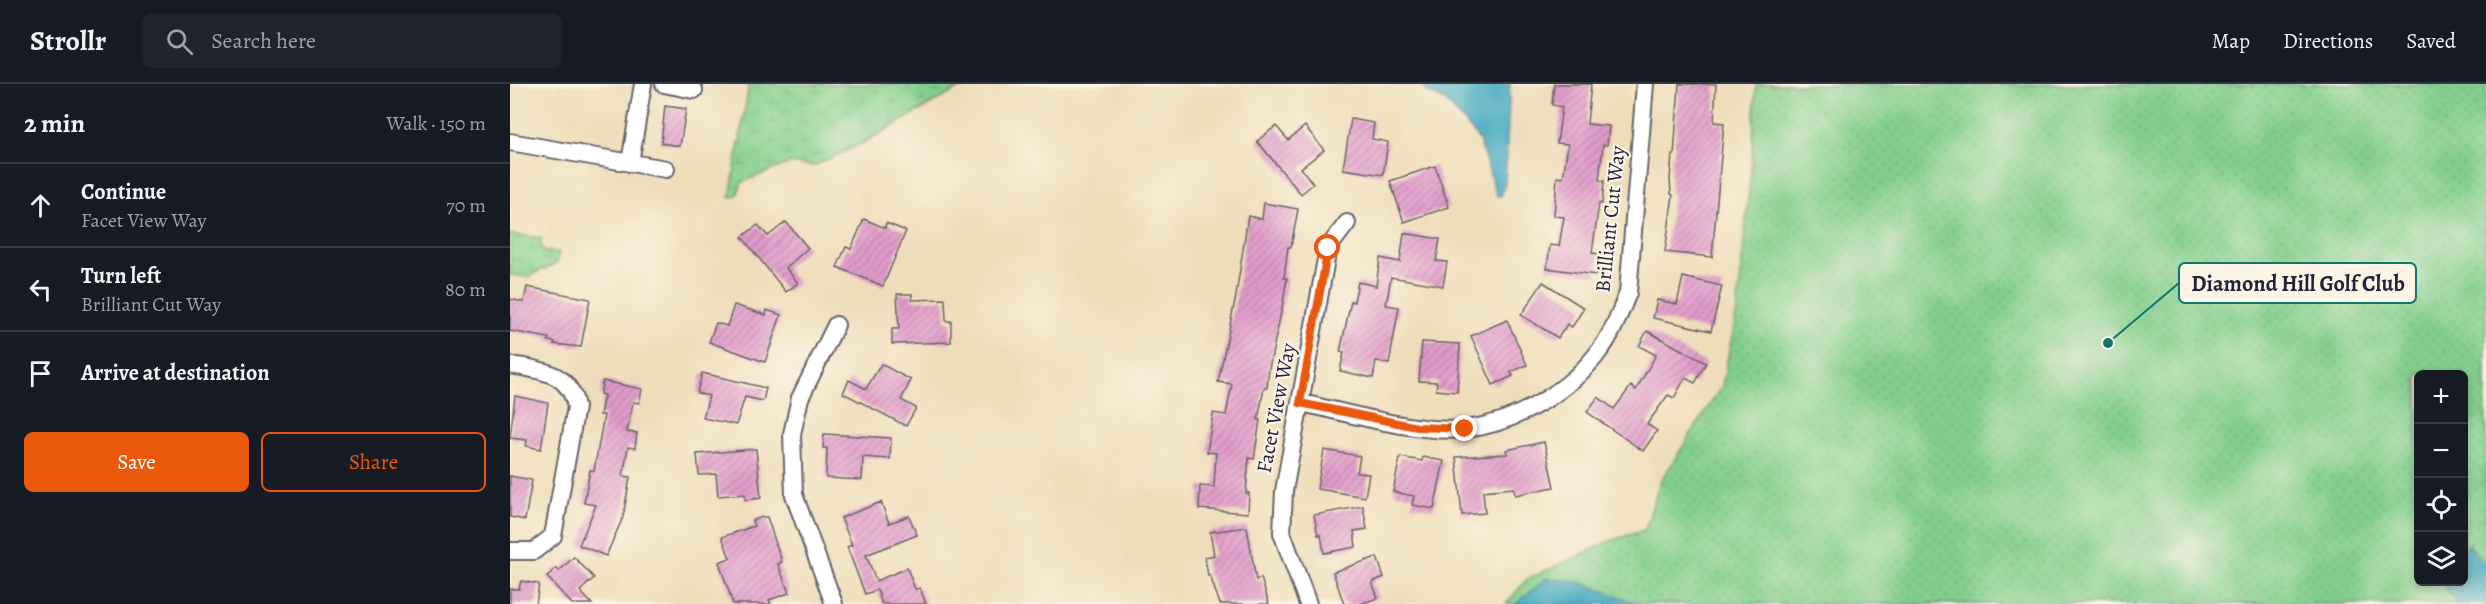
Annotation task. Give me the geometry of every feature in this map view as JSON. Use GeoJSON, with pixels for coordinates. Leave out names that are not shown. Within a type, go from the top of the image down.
{"type":"FeatureCollection","features":[{"type":"Feature","properties":{"kind":"street"},"geometry":{"type":"LineString","coordinates":[[630,163],[643,84]]}},
{"type":"Feature","properties":{"kind":"street"},"geometry":{"type":"LineString","coordinates":[[664,84],[694,90]]}},
{"type":"Feature","properties":{"kind":"street","name":"Brilliant Cut Way"},"geometry":{"type":"LineString","coordinates":[[1300,403],[1417,427],[1465,429],[1490,424],[1536,406],[1584,371],[1602,348],[1616,324],[1628,292],[1645,84]]}},
{"type":"Feature","properties":{"kind":"street"},"geometry":{"type":"LineString","coordinates":[[510,142],[666,169]]}},
{"type":"Feature","properties":{"kind":"street","name":"Facet View Way"},"geometry":{"type":"LineString","coordinates":[[1308,604],[1282,533],[1284,491],[1328,248],[1347,223]]}},
{"type":"Feature","properties":{"kind":"street"},"geometry":{"type":"LineString","coordinates":[[834,604],[794,495],[792,435],[800,398],[836,326]]}},
{"type":"Feature","properties":{"kind":"street"},"geometry":{"type":"LineString","coordinates":[[510,365],[540,370],[565,381],[574,394],[576,407],[553,536],[534,551],[510,550]]}},
{"type":"Feature","properties":{"kind":"green space"},"geometry":{"type":"Polygon","coordinates":[[[747,84],[976,84],[956,90],[861,144],[813,166],[790,163],[742,182],[737,196],[730,198],[748,90],[747,84]]]}},
{"type":"Feature","properties":{"kind":"green space"},"geometry":{"type":"Polygon","coordinates":[[[1756,84],[2486,84],[2486,604],[1506,604],[1527,579],[1613,540],[1645,530],[1660,482],[1722,386],[1737,311],[1751,172],[1756,84]]]}},
{"type":"Feature","properties":{"kind":"green space"},"geometry":{"type":"Polygon","coordinates":[[[510,234],[541,238],[541,247],[544,252],[558,252],[558,261],[529,277],[510,275],[510,234]]]}},
{"type":"Feature","properties":{"kind":"water"},"geometry":{"type":"Polygon","coordinates":[[[1422,84],[1510,84],[1505,185],[1501,196],[1497,196],[1479,140],[1445,101],[1427,92],[1422,84]]]}},
{"type":"Feature","properties":{"kind":"water"},"geometry":{"type":"Polygon","coordinates":[[[2468,545],[2486,566],[2486,604],[2459,604],[2443,586],[2468,586],[2468,545]]]}},
{"type":"Feature","properties":{"kind":"water"},"geometry":{"type":"Polygon","coordinates":[[[1547,578],[1581,583],[1639,604],[1516,604],[1547,578]]]}},
{"type":"Feature","properties":{"kind":"building"},"geometry":{"type":"Polygon","coordinates":[[[1554,84],[1591,84],[1587,124],[1609,126],[1607,145],[1603,145],[1599,180],[1604,181],[1602,204],[1599,203],[1592,253],[1599,254],[1596,275],[1547,268],[1550,245],[1559,246],[1564,217],[1554,216],[1557,177],[1563,178],[1568,144],[1557,143],[1562,107],[1552,105],[1554,84]]]}},
{"type":"Feature","properties":{"kind":"building"},"geometry":{"type":"Polygon","coordinates":[[[1679,84],[1716,84],[1714,122],[1724,123],[1712,257],[1665,252],[1673,195],[1670,179],[1679,84]]]}},
{"type":"Feature","properties":{"kind":"building"},"geometry":{"type":"Polygon","coordinates":[[[665,106],[686,109],[680,146],[661,143],[665,106]]]}},
{"type":"Feature","properties":{"kind":"building"},"geometry":{"type":"Polygon","coordinates":[[[1351,119],[1374,123],[1372,139],[1388,142],[1383,175],[1343,169],[1351,119]]]}},
{"type":"Feature","properties":{"kind":"building"},"geometry":{"type":"Polygon","coordinates":[[[1276,126],[1288,140],[1305,126],[1324,150],[1301,168],[1313,184],[1301,194],[1257,141],[1276,126]]]}},
{"type":"Feature","properties":{"kind":"building"},"geometry":{"type":"Polygon","coordinates":[[[1435,166],[1449,207],[1404,222],[1390,181],[1435,166]]]}},
{"type":"Feature","properties":{"kind":"building"},"geometry":{"type":"Polygon","coordinates":[[[1264,203],[1298,209],[1291,247],[1288,247],[1284,278],[1287,278],[1267,388],[1264,388],[1258,420],[1260,420],[1254,459],[1249,458],[1246,493],[1249,493],[1248,513],[1199,509],[1200,486],[1214,487],[1216,453],[1207,452],[1213,413],[1226,415],[1232,384],[1218,382],[1236,296],[1248,216],[1262,219],[1264,203]]]}},
{"type":"Feature","properties":{"kind":"building"},"geometry":{"type":"Polygon","coordinates":[[[864,219],[885,228],[886,223],[906,231],[883,286],[837,267],[846,247],[851,249],[864,219]]]}},
{"type":"Feature","properties":{"kind":"building"},"geometry":{"type":"Polygon","coordinates":[[[786,222],[808,248],[786,268],[798,283],[786,292],[742,237],[758,225],[768,236],[786,222]]]}},
{"type":"Feature","properties":{"kind":"building"},"geometry":{"type":"Polygon","coordinates":[[[1404,233],[1440,239],[1436,261],[1447,262],[1443,286],[1391,277],[1386,305],[1399,307],[1389,364],[1376,361],[1373,378],[1340,371],[1344,353],[1340,352],[1351,301],[1354,302],[1358,282],[1376,286],[1380,258],[1400,262],[1404,233]]]}},
{"type":"Feature","properties":{"kind":"building"},"geometry":{"type":"Polygon","coordinates":[[[1683,277],[1722,286],[1711,331],[1653,318],[1657,300],[1677,304],[1683,277]]]}},
{"type":"Feature","properties":{"kind":"building"},"geometry":{"type":"Polygon","coordinates":[[[1543,282],[1584,308],[1572,327],[1567,324],[1558,338],[1521,315],[1543,282]]]}},
{"type":"Feature","properties":{"kind":"building"},"geometry":{"type":"Polygon","coordinates":[[[527,287],[590,299],[581,347],[554,344],[555,342],[548,341],[549,338],[510,331],[510,299],[524,302],[527,287]]]}},
{"type":"Feature","properties":{"kind":"building"},"geometry":{"type":"Polygon","coordinates":[[[897,294],[912,294],[912,300],[945,299],[946,321],[951,321],[951,342],[892,344],[892,329],[899,329],[897,294]]]}},
{"type":"Feature","properties":{"kind":"building"},"geometry":{"type":"Polygon","coordinates":[[[734,305],[766,315],[767,310],[781,315],[765,362],[709,342],[716,323],[727,326],[734,305]]]}},
{"type":"Feature","properties":{"kind":"building"},"geometry":{"type":"Polygon","coordinates":[[[1507,320],[1527,365],[1511,372],[1513,376],[1493,385],[1471,336],[1507,320]]]}},
{"type":"Feature","properties":{"kind":"building"},"geometry":{"type":"Polygon","coordinates":[[[1647,331],[1706,363],[1695,383],[1685,378],[1674,398],[1668,395],[1647,424],[1657,431],[1643,451],[1587,412],[1598,397],[1614,409],[1631,386],[1636,390],[1656,355],[1639,346],[1647,331]]]}},
{"type":"Feature","properties":{"kind":"building"},"geometry":{"type":"Polygon","coordinates":[[[1422,342],[1460,344],[1457,392],[1436,390],[1437,382],[1419,381],[1422,342]]]}},
{"type":"Feature","properties":{"kind":"building"},"geometry":{"type":"Polygon","coordinates":[[[881,364],[911,380],[901,400],[916,408],[906,426],[843,393],[849,380],[866,389],[881,364]]]}},
{"type":"Feature","properties":{"kind":"building"},"geometry":{"type":"Polygon","coordinates":[[[702,373],[766,388],[763,401],[745,397],[736,425],[703,418],[709,396],[697,393],[702,373]]]}},
{"type":"Feature","properties":{"kind":"building"},"geometry":{"type":"Polygon","coordinates":[[[603,381],[642,389],[639,403],[633,402],[627,432],[637,433],[635,448],[628,447],[623,476],[630,477],[623,517],[606,556],[579,545],[596,505],[584,503],[590,470],[594,471],[604,415],[600,415],[604,395],[600,394],[603,381]]]}},
{"type":"Feature","properties":{"kind":"building"},"geometry":{"type":"Polygon","coordinates":[[[515,396],[548,403],[541,449],[526,446],[527,440],[510,438],[515,396]]]}},
{"type":"Feature","properties":{"kind":"building"},"geometry":{"type":"Polygon","coordinates":[[[824,434],[891,438],[890,459],[863,457],[862,480],[826,478],[827,448],[823,448],[824,434]]]}},
{"type":"Feature","properties":{"kind":"building"},"geometry":{"type":"Polygon","coordinates":[[[1544,442],[1554,487],[1515,495],[1514,488],[1483,491],[1485,513],[1462,515],[1456,457],[1507,454],[1506,450],[1544,442]]]}},
{"type":"Feature","properties":{"kind":"building"},"geometry":{"type":"Polygon","coordinates":[[[756,449],[761,498],[745,500],[745,494],[718,496],[716,474],[699,475],[697,454],[756,449]]]}},
{"type":"Feature","properties":{"kind":"building"},"geometry":{"type":"Polygon","coordinates":[[[1324,450],[1360,456],[1357,473],[1369,474],[1365,497],[1317,489],[1324,450]]]}},
{"type":"Feature","properties":{"kind":"building"},"geometry":{"type":"Polygon","coordinates":[[[1400,457],[1422,461],[1423,457],[1444,461],[1434,509],[1412,505],[1414,496],[1393,492],[1400,457]]]}},
{"type":"Feature","properties":{"kind":"building"},"geometry":{"type":"Polygon","coordinates":[[[510,476],[532,480],[525,520],[510,517],[510,476]]]}},
{"type":"Feature","properties":{"kind":"building"},"geometry":{"type":"Polygon","coordinates":[[[881,502],[889,523],[909,516],[917,535],[866,555],[876,581],[907,568],[915,589],[920,588],[926,604],[882,604],[877,590],[865,594],[847,547],[852,545],[841,518],[881,502]]]}},
{"type":"Feature","properties":{"kind":"building"},"geometry":{"type":"Polygon","coordinates":[[[1363,506],[1367,529],[1354,531],[1356,547],[1324,553],[1314,515],[1363,506]]]}},
{"type":"Feature","properties":{"kind":"building"},"geometry":{"type":"Polygon","coordinates":[[[767,517],[782,562],[778,564],[789,593],[769,600],[771,604],[733,604],[719,562],[730,558],[722,537],[754,526],[752,521],[767,517]]]}},
{"type":"Feature","properties":{"kind":"building"},"geometry":{"type":"Polygon","coordinates":[[[1247,527],[1256,580],[1261,578],[1269,604],[1220,604],[1210,576],[1208,576],[1205,557],[1214,555],[1210,532],[1247,527]]]}},
{"type":"Feature","properties":{"kind":"building"},"geometry":{"type":"Polygon","coordinates":[[[574,557],[594,578],[580,591],[592,604],[572,604],[547,577],[556,568],[559,571],[574,557]]]}},
{"type":"Feature","properties":{"kind":"building"},"geometry":{"type":"Polygon","coordinates":[[[1377,557],[1384,577],[1372,582],[1378,598],[1360,604],[1344,604],[1333,572],[1377,557]]]}},
{"type":"Feature","properties":{"kind":"building"},"geometry":{"type":"Polygon","coordinates":[[[521,581],[539,584],[536,604],[510,604],[510,589],[519,589],[521,581]]]}},
{"type":"Feature","properties":{"kind":"place","name":"Diamond Hill Golf Club"},"geometry":{"type":"Point","coordinates":[2108,343]}},
{"type":"Feature","properties":{"kind":"route"},"geometry":{"type":"LineString","coordinates":[[1328,248],[1300,403],[1417,427],[1465,429]]}}]}
